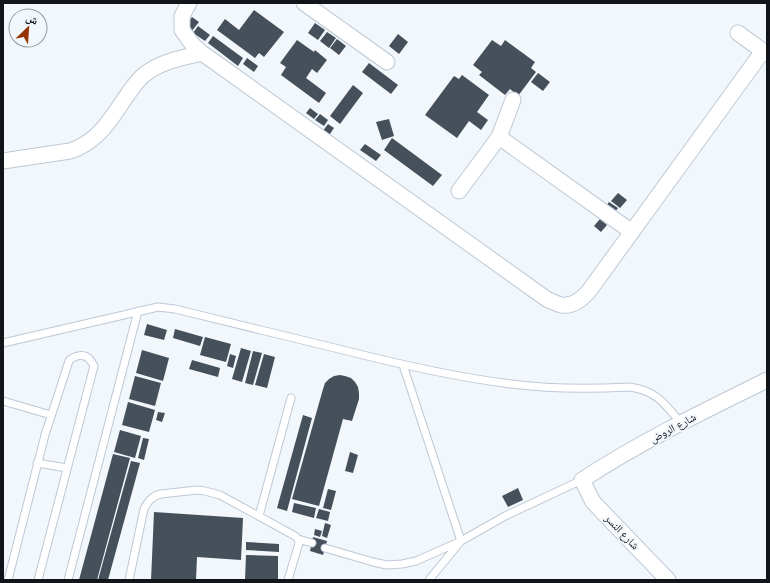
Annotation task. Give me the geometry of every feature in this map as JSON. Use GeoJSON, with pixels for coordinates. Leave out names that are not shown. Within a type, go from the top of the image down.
{"type":"FeatureCollection","features":[{"type":"Feature","properties":{"kind":"street"},"geometry":{"type":"LineString","coordinates":[[189,3],[182,16],[182,30],[192,44],[202,53],[548,300],[561,305],[571,304],[582,299],[589,291],[765,52],[738,33]]}},
{"type":"Feature","properties":{"kind":"street"},"geometry":{"type":"LineString","coordinates":[[304,3],[387,62]]}},
{"type":"Feature","properties":{"kind":"street"},"geometry":{"type":"LineString","coordinates":[[3,161],[70,151],[86,144],[99,134],[136,82],[144,74],[165,62],[202,53]]}},
{"type":"Feature","properties":{"kind":"street"},"geometry":{"type":"LineString","coordinates":[[459,190],[499,137],[513,100]]}},
{"type":"Feature","properties":{"kind":"street"},"geometry":{"type":"LineString","coordinates":[[499,137],[632,232]]}},
{"type":"Feature","properties":{"kind":"street","name":"شارع الروض"},"geometry":{"type":"LineString","coordinates":[[582,480],[602,467],[681,423],[767,380]]}},
{"type":"Feature","properties":{"kind":"street","name":"شارع النسر"},"geometry":{"type":"LineString","coordinates":[[582,480],[593,502],[668,580]]}},
{"type":"Feature","properties":{"kind":"lane"},"geometry":{"type":"LineString","coordinates":[[3,343],[158,307],[176,309],[403,365],[476,380],[570,388],[638,388],[651,393],[663,402],[681,423]]}},
{"type":"Feature","properties":{"kind":"lane"},"geometry":{"type":"LineString","coordinates":[[68,580],[138,311]]}},
{"type":"Feature","properties":{"kind":"lane"},"geometry":{"type":"LineString","coordinates":[[8,580],[37,463],[69,361],[72,357],[85,356],[90,359],[94,366],[38,580]]}},
{"type":"Feature","properties":{"kind":"lane"},"geometry":{"type":"LineString","coordinates":[[403,365],[461,541]]}},
{"type":"Feature","properties":{"kind":"lane"},"geometry":{"type":"LineString","coordinates":[[259,516],[291,398]]}},
{"type":"Feature","properties":{"kind":"lane"},"geometry":{"type":"LineString","coordinates":[[3,401],[51,415]]}},
{"type":"Feature","properties":{"kind":"lane"},"geometry":{"type":"LineString","coordinates":[[37,463],[67,468]]}},
{"type":"Feature","properties":{"kind":"lane"},"geometry":{"type":"LineString","coordinates":[[325,548],[387,565],[416,561],[461,541],[505,516],[582,480]]}},
{"type":"Feature","properties":{"kind":"lane"},"geometry":{"type":"LineString","coordinates":[[129,580],[144,509],[150,499],[161,494],[197,490],[213,492],[227,498],[298,539],[312,543]]}},
{"type":"Feature","properties":{"kind":"lane"},"geometry":{"type":"LineString","coordinates":[[288,580],[299,543],[298,539]]}},
{"type":"Feature","properties":{"kind":"lane"},"geometry":{"type":"LineString","coordinates":[[429,580],[461,541]]}},
{"type":"Feature","properties":{"kind":"building"},"geometry":{"type":"Polygon","coordinates":[[[254,10],[284,32],[264,57],[259,53],[255,58],[217,30],[225,19],[239,30],[254,10]]]}},
{"type":"Feature","properties":{"kind":"building"},"geometry":{"type":"Polygon","coordinates":[[[192,17],[199,22],[191,32],[185,27],[192,17]]]}},
{"type":"Feature","properties":{"kind":"building"},"geometry":{"type":"Polygon","coordinates":[[[315,23],[325,30],[318,40],[308,33],[315,23]]]}},
{"type":"Feature","properties":{"kind":"building"},"geometry":{"type":"Polygon","coordinates":[[[198,26],[210,35],[205,41],[193,33],[198,26]]]}},
{"type":"Feature","properties":{"kind":"building"},"geometry":{"type":"Polygon","coordinates":[[[327,32],[336,38],[329,48],[320,41],[327,32]]]}},
{"type":"Feature","properties":{"kind":"building"},"geometry":{"type":"Polygon","coordinates":[[[398,34],[408,42],[399,54],[389,46],[398,34]]]}},
{"type":"Feature","properties":{"kind":"building"},"geometry":{"type":"Polygon","coordinates":[[[213,36],[243,58],[238,66],[208,43],[213,36]]]}},
{"type":"Feature","properties":{"kind":"building"},"geometry":{"type":"Polygon","coordinates":[[[337,39],[346,46],[339,55],[330,48],[337,39]]]}},
{"type":"Feature","properties":{"kind":"building"},"geometry":{"type":"Polygon","coordinates":[[[297,40],[314,52],[315,50],[327,60],[317,73],[312,69],[306,78],[326,93],[319,103],[281,75],[286,67],[280,63],[297,40]]]}},
{"type":"Feature","properties":{"kind":"building"},"geometry":{"type":"Polygon","coordinates":[[[492,40],[501,46],[505,40],[535,62],[531,68],[536,72],[518,96],[510,89],[505,95],[479,75],[482,72],[473,65],[492,40]]]}},
{"type":"Feature","properties":{"kind":"building"},"geometry":{"type":"Polygon","coordinates":[[[247,58],[258,66],[254,72],[243,64],[247,58]]]}},
{"type":"Feature","properties":{"kind":"building"},"geometry":{"type":"Polygon","coordinates":[[[369,63],[398,85],[391,94],[362,72],[369,63]]]}},
{"type":"Feature","properties":{"kind":"building"},"geometry":{"type":"Polygon","coordinates":[[[538,73],[550,82],[543,91],[531,82],[538,73]]]}},
{"type":"Feature","properties":{"kind":"building"},"geometry":{"type":"Polygon","coordinates":[[[462,75],[489,95],[477,112],[488,120],[481,130],[469,121],[457,138],[425,115],[454,76],[459,79],[462,75]]]}},
{"type":"Feature","properties":{"kind":"building"},"geometry":{"type":"Polygon","coordinates":[[[353,85],[363,93],[340,124],[330,116],[353,85]]]}},
{"type":"Feature","properties":{"kind":"building"},"geometry":{"type":"Polygon","coordinates":[[[310,108],[318,114],[314,119],[306,113],[310,108]]]}},
{"type":"Feature","properties":{"kind":"building"},"geometry":{"type":"Polygon","coordinates":[[[320,114],[328,120],[324,126],[315,120],[320,114]]]}},
{"type":"Feature","properties":{"kind":"building"},"geometry":{"type":"Polygon","coordinates":[[[389,119],[394,136],[382,140],[376,122],[389,119]]]}},
{"type":"Feature","properties":{"kind":"building"},"geometry":{"type":"Polygon","coordinates":[[[328,124],[334,128],[328,137],[322,132],[328,124]]]}},
{"type":"Feature","properties":{"kind":"building"},"geometry":{"type":"Polygon","coordinates":[[[392,138],[442,175],[433,186],[384,150],[392,138]]]}},
{"type":"Feature","properties":{"kind":"building"},"geometry":{"type":"Polygon","coordinates":[[[365,144],[381,155],[376,161],[360,150],[365,144]]]}},
{"type":"Feature","properties":{"kind":"building"},"geometry":{"type":"Polygon","coordinates":[[[618,193],[627,200],[620,208],[611,201],[618,193]]]}},
{"type":"Feature","properties":{"kind":"building"},"geometry":{"type":"Polygon","coordinates":[[[609,202],[618,208],[611,217],[603,210],[609,202]]]}},
{"type":"Feature","properties":{"kind":"building"},"geometry":{"type":"Polygon","coordinates":[[[600,219],[607,225],[601,232],[594,226],[600,219]]]}},
{"type":"Feature","properties":{"kind":"building"},"geometry":{"type":"Polygon","coordinates":[[[147,324],[167,330],[164,340],[144,335],[147,324]]]}},
{"type":"Feature","properties":{"kind":"building"},"geometry":{"type":"Polygon","coordinates":[[[175,329],[203,337],[200,346],[173,338],[175,329]]]}},
{"type":"Feature","properties":{"kind":"building"},"geometry":{"type":"Polygon","coordinates":[[[205,337],[231,344],[226,362],[200,355],[205,337]]]}},
{"type":"Feature","properties":{"kind":"building"},"geometry":{"type":"Polygon","coordinates":[[[241,348],[251,351],[242,382],[232,379],[241,348]]]}},
{"type":"Feature","properties":{"kind":"building"},"geometry":{"type":"Polygon","coordinates":[[[142,350],[169,358],[163,381],[136,373],[142,350]]]}},
{"type":"Feature","properties":{"kind":"building"},"geometry":{"type":"Polygon","coordinates":[[[253,351],[262,353],[253,385],[245,383],[253,351]]]}},
{"type":"Feature","properties":{"kind":"building"},"geometry":{"type":"Polygon","coordinates":[[[230,354],[236,356],[233,368],[227,366],[230,354]]]}},
{"type":"Feature","properties":{"kind":"building"},"geometry":{"type":"Polygon","coordinates":[[[264,354],[275,357],[267,388],[255,385],[264,354]]]}},
{"type":"Feature","properties":{"kind":"building"},"geometry":{"type":"Polygon","coordinates":[[[192,360],[220,368],[218,377],[189,369],[192,360]]]}},
{"type":"Feature","properties":{"kind":"building"},"geometry":{"type":"Polygon","coordinates":[[[340,375],[351,378],[358,387],[359,399],[352,421],[343,419],[319,506],[292,499],[325,383],[334,376],[340,375]]]}},
{"type":"Feature","properties":{"kind":"building"},"geometry":{"type":"Polygon","coordinates":[[[135,376],[161,383],[155,406],[129,399],[135,376]]]}},
{"type":"Feature","properties":{"kind":"building"},"geometry":{"type":"Polygon","coordinates":[[[128,402],[155,410],[149,432],[122,425],[128,402]]]}},
{"type":"Feature","properties":{"kind":"building"},"geometry":{"type":"Polygon","coordinates":[[[158,412],[165,413],[162,422],[156,420],[158,412]]]}},
{"type":"Feature","properties":{"kind":"building"},"geometry":{"type":"Polygon","coordinates":[[[303,415],[312,418],[287,511],[277,508],[303,415]]]}},
{"type":"Feature","properties":{"kind":"building"},"geometry":{"type":"Polygon","coordinates":[[[120,430],[141,436],[135,458],[114,452],[120,430]]]}},
{"type":"Feature","properties":{"kind":"building"},"geometry":{"type":"Polygon","coordinates":[[[143,438],[149,439],[144,460],[138,458],[143,438]]]}},
{"type":"Feature","properties":{"kind":"building"},"geometry":{"type":"Polygon","coordinates":[[[350,452],[358,455],[353,473],[345,471],[350,452]]]}},
{"type":"Feature","properties":{"kind":"building"},"geometry":{"type":"Polygon","coordinates":[[[113,454],[130,458],[97,580],[79,580],[113,454]]]}},
{"type":"Feature","properties":{"kind":"building"},"geometry":{"type":"Polygon","coordinates":[[[131,461],[140,463],[108,580],[98,580],[131,461]]]}},
{"type":"Feature","properties":{"kind":"building"},"geometry":{"type":"Polygon","coordinates":[[[518,488],[523,500],[508,507],[502,496],[518,488]]]}},
{"type":"Feature","properties":{"kind":"building"},"geometry":{"type":"Polygon","coordinates":[[[328,489],[336,491],[331,510],[323,508],[328,489]]]}},
{"type":"Feature","properties":{"kind":"building"},"geometry":{"type":"Polygon","coordinates":[[[294,503],[316,508],[314,518],[292,512],[294,503]]]}},
{"type":"Feature","properties":{"kind":"building"},"geometry":{"type":"Polygon","coordinates":[[[319,509],[330,512],[328,521],[316,518],[319,509]]]}},
{"type":"Feature","properties":{"kind":"building"},"geometry":{"type":"Polygon","coordinates":[[[154,512],[243,518],[241,560],[197,557],[196,580],[151,580],[154,512]]]}},
{"type":"Feature","properties":{"kind":"building"},"geometry":{"type":"Polygon","coordinates":[[[325,523],[331,525],[327,538],[322,536],[325,523]]]}},
{"type":"Feature","properties":{"kind":"building"},"geometry":{"type":"Polygon","coordinates":[[[315,529],[322,531],[320,537],[314,535],[315,529]]]}},
{"type":"Feature","properties":{"kind":"building"},"geometry":{"type":"Polygon","coordinates":[[[313,537],[327,541],[323,555],[310,551],[313,537]]]}},
{"type":"Feature","properties":{"kind":"building"},"geometry":{"type":"Polygon","coordinates":[[[246,542],[279,544],[279,552],[246,550],[246,542]]]}},
{"type":"Feature","properties":{"kind":"building"},"geometry":{"type":"Polygon","coordinates":[[[246,555],[278,556],[278,580],[245,580],[246,555]]]}}]}
